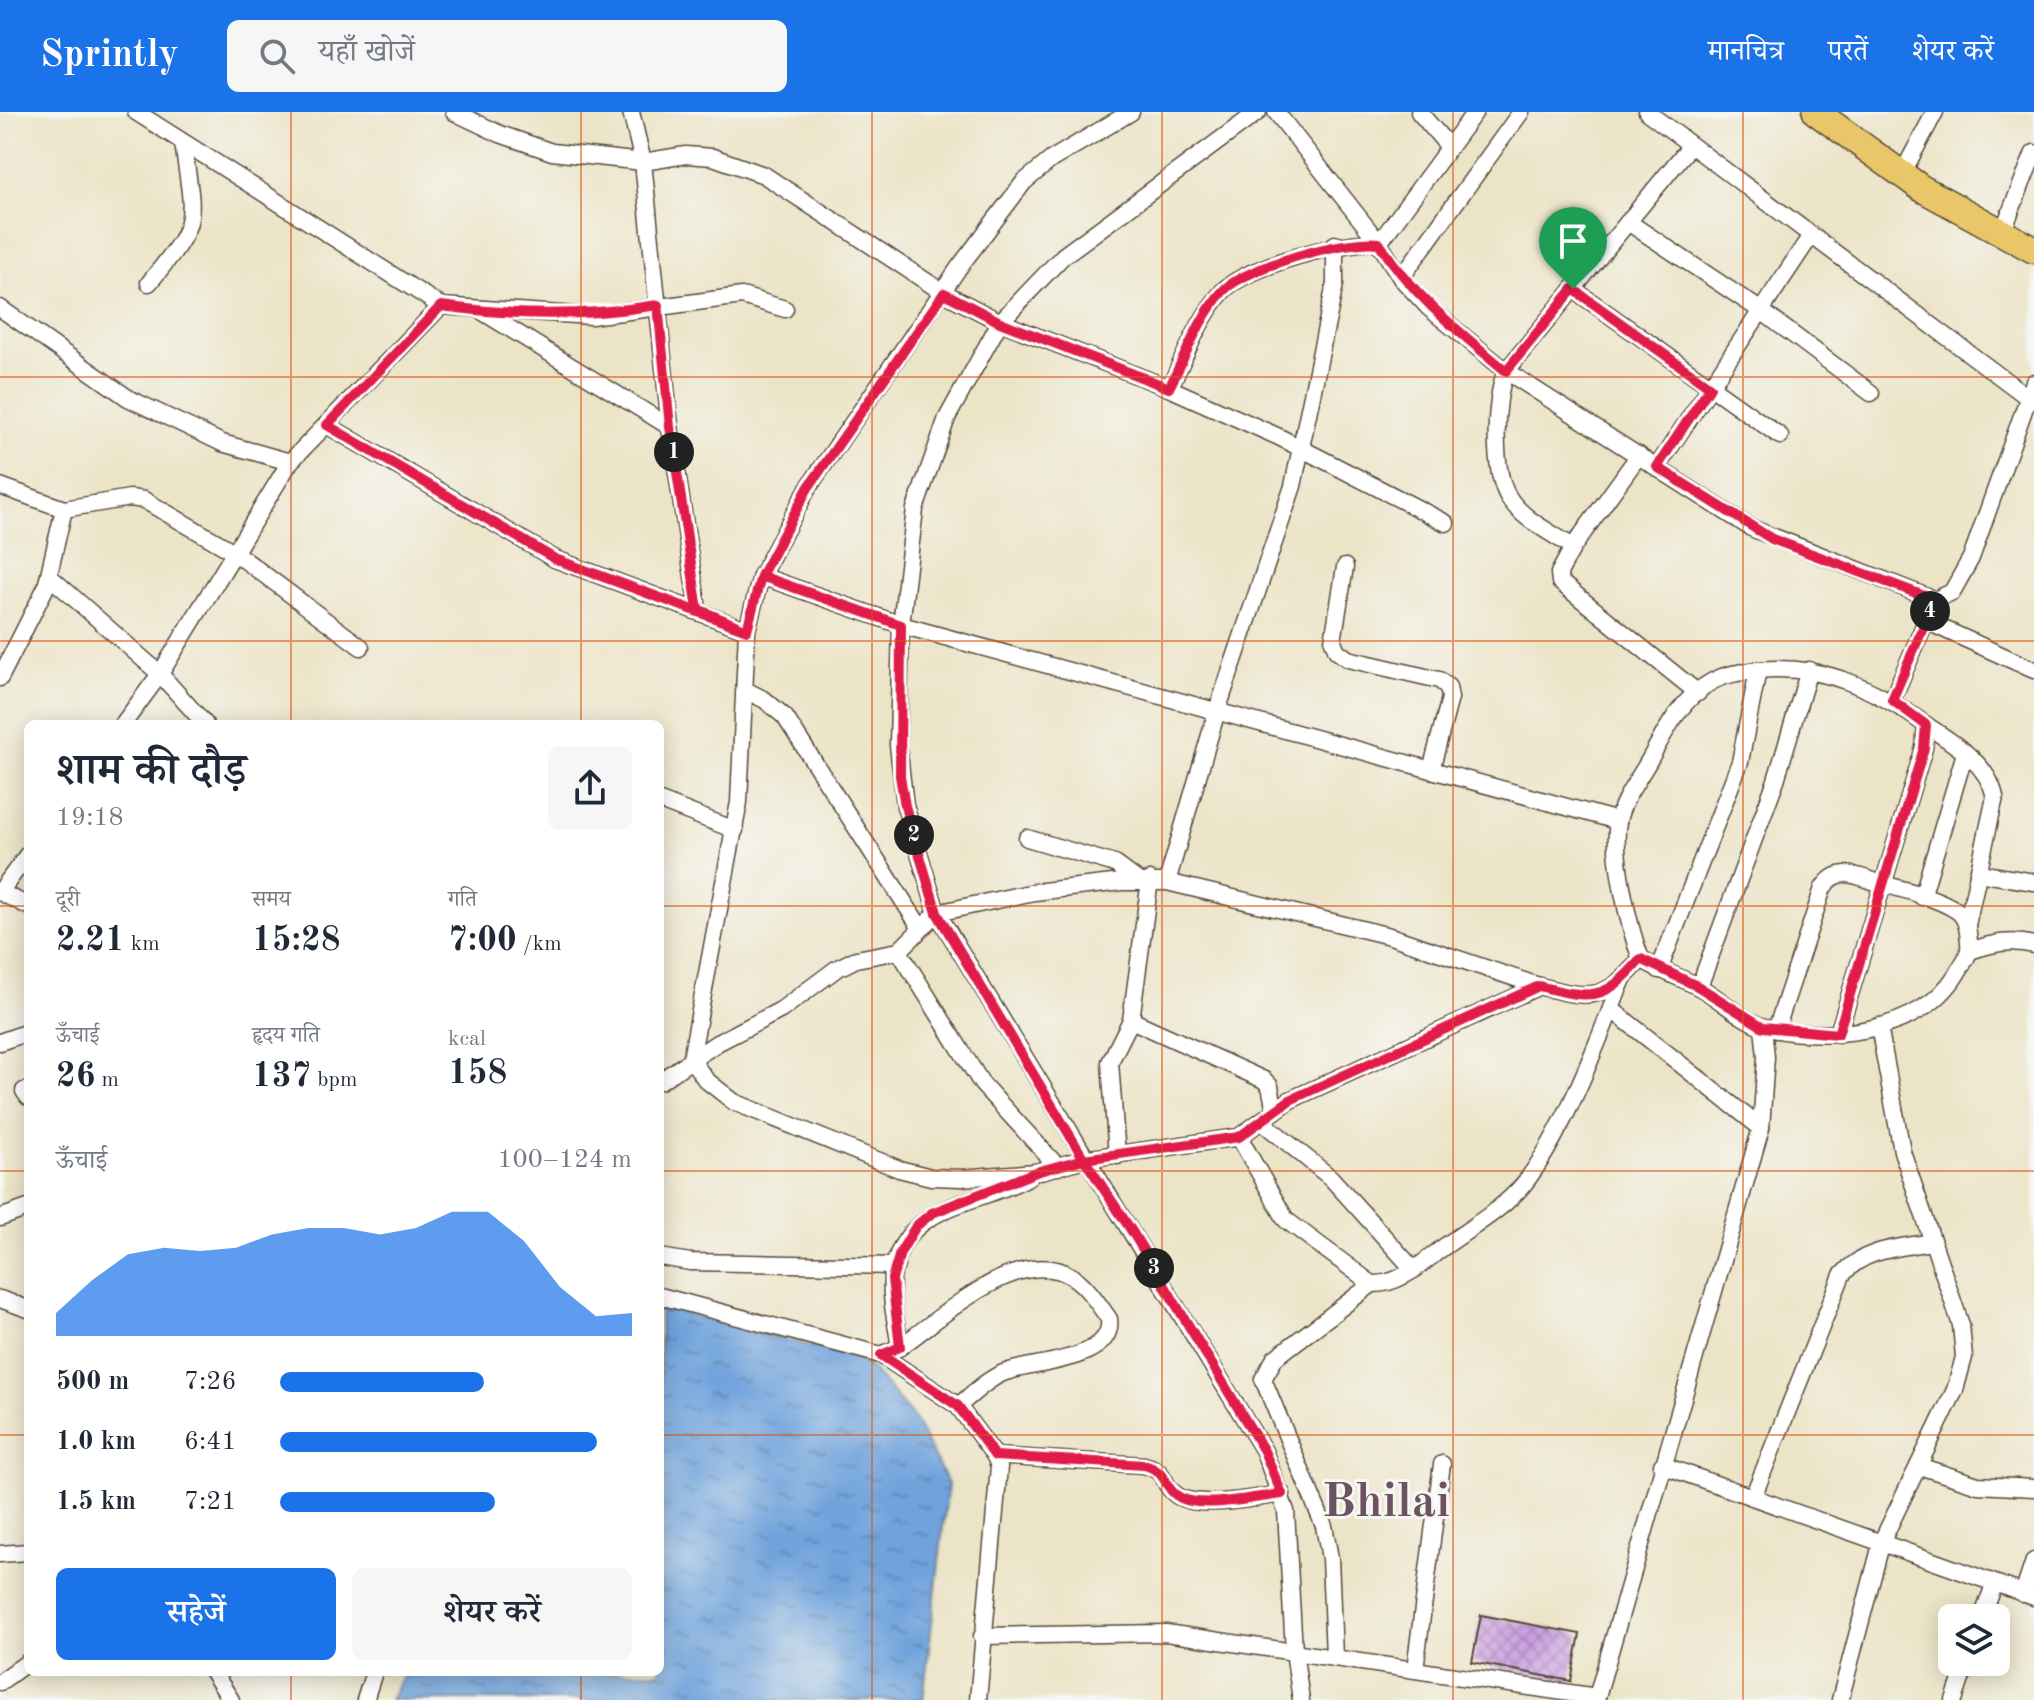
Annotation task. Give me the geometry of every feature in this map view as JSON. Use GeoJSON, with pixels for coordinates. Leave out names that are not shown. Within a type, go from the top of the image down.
{"type":"FeatureCollection","features":[{"type":"Feature","properties":{"kind":"main road"},"geometry":{"type":"LineString","coordinates":[[1816,112],[1902,174],[2034,250]]}},
{"type":"Feature","properties":{"kind":"street"},"geometry":{"type":"LineString","coordinates":[[136,112],[441,306],[591,316],[742,296],[785,309]]}},
{"type":"Feature","properties":{"kind":"street"},"geometry":{"type":"LineString","coordinates":[[454,112],[500,134],[552,152],[643,162],[686,155],[713,157],[764,175],[944,293],[1000,322],[1169,388],[1299,447],[1446,523]]}},
{"type":"Feature","properties":{"kind":"street"},"geometry":{"type":"LineString","coordinates":[[631,112],[643,162],[670,427],[698,609]]}},
{"type":"Feature","properties":{"kind":"street"},"geometry":{"type":"LineString","coordinates":[[1131,112],[1052,159],[1024,182],[808,488],[761,576],[747,630],[735,830],[691,1059],[706,1080],[734,1102],[899,1169],[931,1177],[961,1178],[1036,1172],[1084,1159],[1239,1137],[1268,1116],[1334,1079],[1539,986]]}},
{"type":"Feature","properties":{"kind":"street"},"geometry":{"type":"LineString","coordinates":[[1258,112],[1063,256],[1000,322],[947,418],[915,509],[901,625],[900,776],[905,806],[937,913],[1264,1451],[1282,1494],[1294,1651],[1301,1700]]}},
{"type":"Feature","properties":{"kind":"street"},"geometry":{"type":"LineString","coordinates":[[1276,112],[1379,243],[1401,278],[1429,308],[1506,371],[1772,539],[1935,600]]}},
{"type":"Feature","properties":{"kind":"street"},"geometry":{"type":"LineString","coordinates":[[1420,112],[1449,147]]}},
{"type":"Feature","properties":{"kind":"street"},"geometry":{"type":"LineString","coordinates":[[1379,243],[1475,112]]}},
{"type":"Feature","properties":{"kind":"street"},"geometry":{"type":"LineString","coordinates":[[1401,278],[1521,112]]}},
{"type":"Feature","properties":{"kind":"street"},"geometry":{"type":"LineString","coordinates":[[1647,112],[1810,237],[2030,389],[1971,558],[1952,592],[1935,600],[1892,700]]}},
{"type":"Feature","properties":{"kind":"street"},"geometry":{"type":"LineString","coordinates":[[1902,174],[1935,112]]}},
{"type":"Feature","properties":{"kind":"street"},"geometry":{"type":"LineString","coordinates":[[149,283],[190,228],[192,212],[183,143]]}},
{"type":"Feature","properties":{"kind":"street"},"geometry":{"type":"LineString","coordinates":[[1573,547],[1521,512],[1508,496],[1497,423],[1499,388],[1506,371],[1691,145]]}},
{"type":"Feature","properties":{"kind":"street"},"geometry":{"type":"LineString","coordinates":[[2002,233],[2034,153]]}},
{"type":"Feature","properties":{"kind":"street"},"geometry":{"type":"LineString","coordinates":[[1628,222],[1760,310],[1871,393]]}},
{"type":"Feature","properties":{"kind":"street"},"geometry":{"type":"LineString","coordinates":[[1657,467],[1810,237]]}},
{"type":"Feature","properties":{"kind":"street"},"geometry":{"type":"LineString","coordinates":[[1169,388],[1223,290],[1238,278],[1335,244],[1360,240],[1379,243]]}},
{"type":"Feature","properties":{"kind":"street"},"geometry":{"type":"LineString","coordinates":[[1117,1156],[1110,1062],[1131,1020],[1152,881],[1217,711],[1293,486],[1335,284],[1335,244]]}},
{"type":"Feature","properties":{"kind":"street"},"geometry":{"type":"LineString","coordinates":[[1573,289],[1780,436]]}},
{"type":"Feature","properties":{"kind":"street"},"geometry":{"type":"LineString","coordinates":[[126,720],[160,674],[290,462],[441,306]]}},
{"type":"Feature","properties":{"kind":"street"},"geometry":{"type":"LineString","coordinates":[[0,308],[128,398],[222,443],[290,462]]}},
{"type":"Feature","properties":{"kind":"street"},"geometry":{"type":"LineString","coordinates":[[482,311],[670,427]]}},
{"type":"Feature","properties":{"kind":"street"},"geometry":{"type":"LineString","coordinates":[[327,425],[555,559],[589,574],[698,609],[747,630]]}},
{"type":"Feature","properties":{"kind":"street"},"geometry":{"type":"LineString","coordinates":[[1639,455],[1573,547],[1559,573],[1560,582],[1698,693]]}},
{"type":"Feature","properties":{"kind":"street"},"geometry":{"type":"LineString","coordinates":[[0,486],[64,509],[130,498],[144,500],[234,552],[361,647]]}},
{"type":"Feature","properties":{"kind":"street"},"geometry":{"type":"LineString","coordinates":[[0,678],[40,602],[64,509]]}},
{"type":"Feature","properties":{"kind":"street"},"geometry":{"type":"LineString","coordinates":[[1345,567],[1333,641],[1337,651],[1348,659],[1439,680],[1448,687],[1450,698],[1431,770]]}},
{"type":"Feature","properties":{"kind":"street"},"geometry":{"type":"LineString","coordinates":[[49,576],[160,674],[201,720]]}},
{"type":"Feature","properties":{"kind":"street"},"geometry":{"type":"LineString","coordinates":[[761,576],[901,625],[1618,821]]}},
{"type":"Feature","properties":{"kind":"street"},"geometry":{"type":"LineString","coordinates":[[1926,621],[2034,670]]}},
{"type":"Feature","properties":{"kind":"street"},"geometry":{"type":"LineString","coordinates":[[1659,970],[1740,762],[1758,670]]}},
{"type":"Feature","properties":{"kind":"street"},"geometry":{"type":"LineString","coordinates":[[1758,670],[1809,670],[1848,680],[1892,700],[1965,753],[1992,784],[1995,797],[1967,925],[1970,951],[1951,983],[1917,1010],[1879,1026],[1838,1034],[1770,1028],[1699,987],[1641,959],[1630,930],[1618,821],[1668,725],[1698,693],[1711,682],[1758,670]]}},
{"type":"Feature","properties":{"kind":"street"},"geometry":{"type":"LineString","coordinates":[[1699,987],[1772,793],[1809,670]]}},
{"type":"Feature","properties":{"kind":"street"},"geometry":{"type":"LineString","coordinates":[[745,690],[765,700],[785,717],[920,927]]}},
{"type":"Feature","properties":{"kind":"street"},"geometry":{"type":"LineString","coordinates":[[1838,1034],[1924,748],[1926,725]]}},
{"type":"Feature","properties":{"kind":"street"},"geometry":{"type":"LineString","coordinates":[[1922,897],[1965,753]]}},
{"type":"Feature","properties":{"kind":"street"},"geometry":{"type":"LineString","coordinates":[[664,803],[735,830]]}},
{"type":"Feature","properties":{"kind":"street"},"geometry":{"type":"LineString","coordinates":[[1027,838],[1115,864],[1152,881],[1390,936],[1581,997],[1601,995],[1622,981],[1641,959]]}},
{"type":"Feature","properties":{"kind":"street"},"geometry":{"type":"LineString","coordinates":[[24,859],[0,892],[24,904]]}},
{"type":"Feature","properties":{"kind":"street"},"geometry":{"type":"LineString","coordinates":[[982,1636],[1166,1633],[1596,1698],[1761,1128],[1770,1028],[1823,888],[1831,876],[1844,872],[1955,910],[1967,925]]}},
{"type":"Feature","properties":{"kind":"street"},"geometry":{"type":"LineString","coordinates":[[1978,873],[2034,882]]}},
{"type":"Feature","properties":{"kind":"street"},"geometry":{"type":"LineString","coordinates":[[664,1078],[691,1059],[781,1010],[836,969],[856,959],[899,951],[937,913],[1034,892],[1152,881]]}},
{"type":"Feature","properties":{"kind":"street"},"geometry":{"type":"LineString","coordinates":[[1970,951],[2006,942],[2034,945]]}},
{"type":"Feature","properties":{"kind":"street"},"geometry":{"type":"LineString","coordinates":[[899,951],[982,1084],[1058,1167]]}},
{"type":"Feature","properties":{"kind":"street"},"geometry":{"type":"LineString","coordinates":[[1334,1657],[1330,1558],[1324,1526],[1263,1379],[1275,1358],[1372,1284],[1395,1281],[1414,1270],[1522,1186],[1537,1164],[1586,1070],[1622,981]]}},
{"type":"Feature","properties":{"kind":"street"},"geometry":{"type":"LineString","coordinates":[[1611,1009],[1761,1128]]}},
{"type":"Feature","properties":{"kind":"street"},"geometry":{"type":"LineString","coordinates":[[1131,1020],[1264,1080],[1272,1092],[1268,1116]]}},
{"type":"Feature","properties":{"kind":"street"},"geometry":{"type":"LineString","coordinates":[[1840,1700],[1882,1541],[1955,1390],[1964,1357],[1961,1325],[1902,1151],[1879,1026]]}},
{"type":"Feature","properties":{"kind":"street"},"geometry":{"type":"LineString","coordinates":[[0,1042],[24,1033]]}},
{"type":"Feature","properties":{"kind":"street"},"geometry":{"type":"LineString","coordinates":[[1268,1116],[1331,1178],[1414,1270]]}},
{"type":"Feature","properties":{"kind":"street"},"geometry":{"type":"LineString","coordinates":[[1239,1137],[1286,1220],[1372,1284]]}},
{"type":"Feature","properties":{"kind":"street"},"geometry":{"type":"LineString","coordinates":[[900,1347],[892,1279],[916,1226],[932,1213],[1036,1172]]}},
{"type":"Feature","properties":{"kind":"street"},"geometry":{"type":"LineString","coordinates":[[0,1218],[24,1209]]}},
{"type":"Feature","properties":{"kind":"street"},"geometry":{"type":"LineString","coordinates":[[1753,1497],[1842,1275],[1852,1263],[1874,1252],[1932,1242]]}},
{"type":"Feature","properties":{"kind":"street"},"geometry":{"type":"LineString","coordinates":[[664,1258],[690,1262],[896,1266]]}},
{"type":"Feature","properties":{"kind":"street"},"geometry":{"type":"LineString","coordinates":[[881,1355],[900,1347],[1004,1275],[1038,1266],[1075,1279],[1109,1319],[1107,1336],[1097,1346],[1067,1359],[1007,1371],[958,1406]]}},
{"type":"Feature","properties":{"kind":"street"},"geometry":{"type":"LineString","coordinates":[[664,1297],[881,1355],[958,1406],[995,1456],[1000,1480],[978,1700]]}},
{"type":"Feature","properties":{"kind":"street"},"geometry":{"type":"LineString","coordinates":[[0,1299],[24,1308]]}},
{"type":"Feature","properties":{"kind":"street"},"geometry":{"type":"LineString","coordinates":[[995,1456],[1144,1465],[1162,1473],[1178,1497],[1197,1503],[1282,1494]]}},
{"type":"Feature","properties":{"kind":"street"},"geometry":{"type":"LineString","coordinates":[[1415,1669],[1442,1464]]}},
{"type":"Feature","properties":{"kind":"street"},"geometry":{"type":"LineString","coordinates":[[1662,1465],[1882,1541],[2028,1596],[2034,1561]]}},
{"type":"Feature","properties":{"kind":"street"},"geometry":{"type":"LineString","coordinates":[[1919,1466],[1978,1485],[2034,1488]]}},
{"type":"Feature","properties":{"kind":"street"},"geometry":{"type":"LineString","coordinates":[[0,1554],[24,1552]]}},
{"type":"Feature","properties":{"kind":"street"},"geometry":{"type":"LineString","coordinates":[[1987,1604],[1994,1585]]}},
{"type":"Feature","properties":{"kind":"street"},"geometry":{"type":"LineString","coordinates":[[0,1682],[24,1665]]}},
{"type":"Feature","properties":{"kind":"street"},"geometry":{"type":"LineString","coordinates":[[216,1676],[231,1700]]}},
{"type":"Feature","properties":{"kind":"street"},"geometry":{"type":"LineString","coordinates":[[365,1700],[373,1676]]}},
{"type":"Feature","properties":{"kind":"street"},"geometry":{"type":"LineString","coordinates":[[1954,1700],[1962,1676]]}},
{"type":"Feature","properties":{"kind":"water"},"geometry":{"type":"Polygon","coordinates":[[[664,1308],[864,1360],[913,1417],[948,1484],[923,1700],[390,1700],[402,1676],[664,1676],[664,1308]]]}},
{"type":"Feature","properties":{"kind":"building"},"geometry":{"type":"Polygon","coordinates":[[[1481,1615],[1580,1634],[1571,1681],[1472,1662],[1481,1615]]]}},
{"type":"Feature","properties":{"kind":"district","name":"Bhilai"},"geometry":{"type":"Point","coordinates":[1386,1503]}},
{"type":"Feature","properties":{"kind":"route"},"geometry":{"type":"LineString","coordinates":[[1573,289],[1506,371],[1429,308],[1401,278],[1379,243],[1360,240],[1335,244],[1238,278],[1223,290],[1169,388],[1000,322],[944,293],[808,488],[761,576],[747,630],[698,609],[670,427],[658,305],[591,316],[441,306],[327,425],[555,559],[589,574],[698,609],[747,630],[761,576],[901,625],[900,776],[905,806],[937,913],[1084,1159],[1036,1172],[1012,1185],[932,1213],[916,1226],[900,1253],[892,1279],[900,1347],[881,1355],[958,1406],[995,1456],[1039,1456],[1144,1465],[1162,1473],[1178,1497],[1197,1503],[1282,1494],[1264,1451],[1133,1233],[1084,1159],[1239,1137],[1290,1100],[1539,986],[1581,997],[1601,995],[1622,981],[1641,959],[1699,987],[1763,1027],[1838,1034],[1924,748],[1926,725],[1892,700],[1935,600],[1772,539],[1657,467],[1710,387],[1573,289]]}}]}
